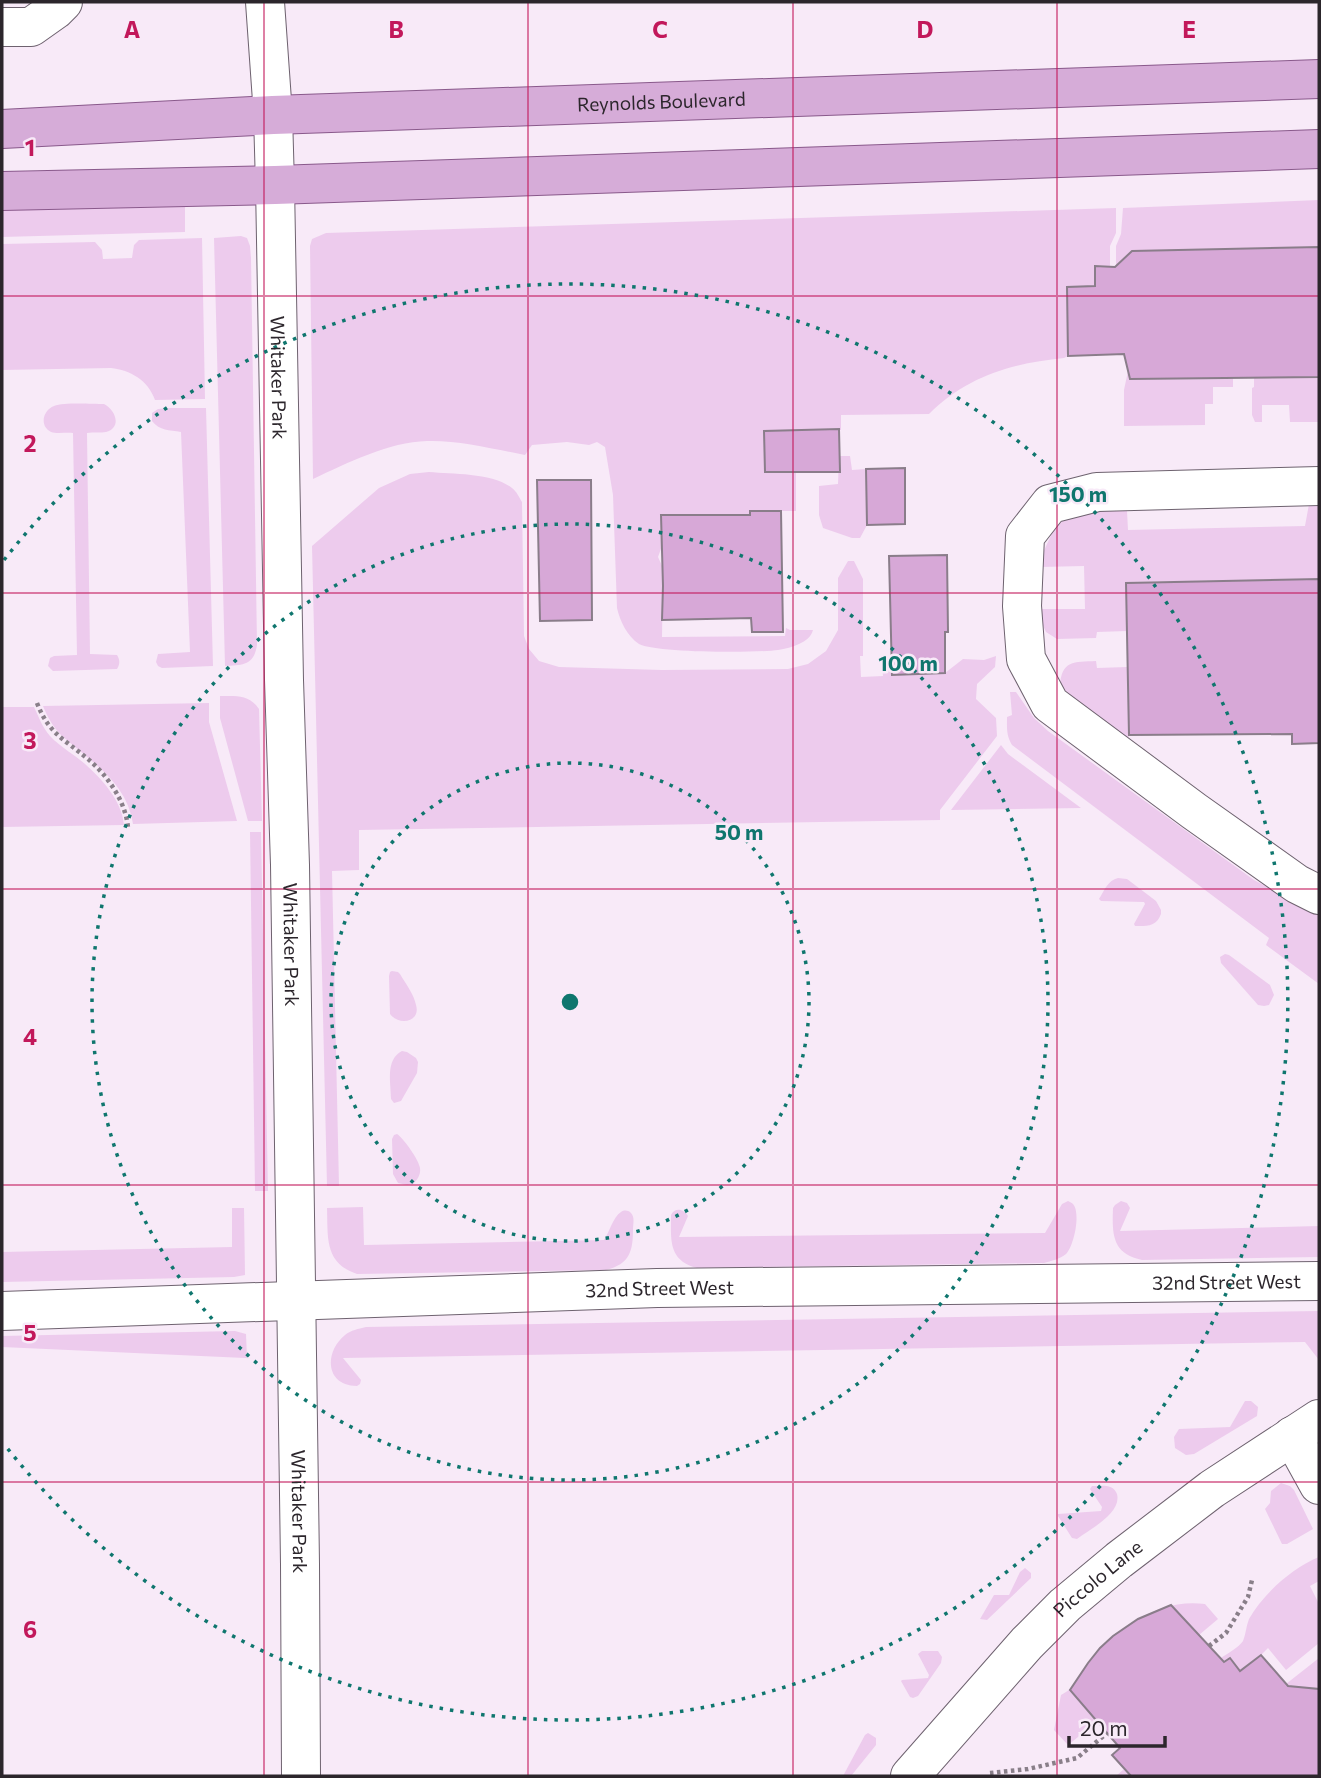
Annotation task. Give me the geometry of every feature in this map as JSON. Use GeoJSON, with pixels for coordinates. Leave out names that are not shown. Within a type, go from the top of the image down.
{"type":"FeatureCollection","features":[{"type":"Feature","properties":{"kind":"main road","name":"Reynolds Boulevard"},"geometry":{"type":"LineString","coordinates":[[2,129],[273,115],[1319,79]]}},
{"type":"Feature","properties":{"kind":"main road"},"geometry":{"type":"LineString","coordinates":[[2,191],[275,185],[1319,149]]}},
{"type":"Feature","properties":{"kind":"lane"},"geometry":{"type":"LineString","coordinates":[[2,27],[31,27],[63,2]]}},
{"type":"Feature","properties":{"kind":"lane","name":"Whitaker Park"},"geometry":{"type":"LineString","coordinates":[[265,2],[273,115],[290,866],[301,1776]]}},
{"type":"Feature","properties":{"kind":"lane"},"geometry":{"type":"LineString","coordinates":[[1308,889],[1194,811],[1050,704],[1026,659],[1022,606],[1025,536],[1050,505],[1097,492],[1319,486]]}},
{"type":"Feature","properties":{"kind":"lane","name":"32nd Street West"},"geometry":{"type":"LineString","coordinates":[[2,1311],[657,1288],[1319,1280]]}},
{"type":"Feature","properties":{"kind":"lane"},"geometry":{"type":"LineString","coordinates":[[1306,1428],[1319,1485]]}},
{"type":"Feature","properties":{"kind":"lane","name":"Piccolo Lane"},"geometry":{"type":"LineString","coordinates":[[910,1776],[1027,1643],[1065,1605],[1212,1489],[1306,1428]]}},
{"type":"Feature","properties":{"kind":"path"},"geometry":{"type":"LineString","coordinates":[[37,703],[52,731],[89,760],[114,790],[124,807],[128,828]]}},
{"type":"Feature","properties":{"kind":"path"},"geometry":{"type":"LineString","coordinates":[[1209,1646],[1226,1633],[1248,1597],[1252,1580]]}},
{"type":"Feature","properties":{"kind":"path"},"geometry":{"type":"LineString","coordinates":[[990,1773],[1028,1769],[1077,1758],[1107,1733]]}},
{"type":"Feature","properties":{"kind":"shaded area"},"geometry":{"type":"Polygon","coordinates":[[[1319,200],[1319,247],[1135,251],[1116,267],[1116,246],[1121,234],[1123,208],[1319,200]]]}},
{"type":"Feature","properties":{"kind":"shaded area"},"geometry":{"type":"Polygon","coordinates":[[[185,204],[185,232],[2,237],[2,209],[185,204]]]}},
{"type":"Feature","properties":{"kind":"shaded area"},"geometry":{"type":"Polygon","coordinates":[[[1116,208],[1116,233],[1110,246],[1110,267],[1095,266],[1095,286],[1067,288],[1068,356],[1009,368],[975,381],[929,414],[841,415],[841,430],[765,431],[765,472],[796,472],[796,511],[750,511],[750,515],[662,546],[658,557],[663,568],[662,637],[785,636],[786,628],[813,630],[806,640],[792,647],[750,652],[684,651],[649,647],[639,644],[631,637],[617,608],[613,495],[605,447],[597,442],[589,445],[567,442],[532,445],[525,455],[451,442],[413,442],[368,454],[313,479],[310,246],[312,239],[326,233],[1116,208]]]}},
{"type":"Feature","properties":{"kind":"shaded area"},"geometry":{"type":"Polygon","coordinates":[[[202,238],[205,399],[155,400],[138,377],[111,368],[2,370],[2,244],[95,242],[102,250],[103,259],[132,258],[134,245],[139,240],[202,238]]]}},
{"type":"Feature","properties":{"kind":"shaded area"},"geometry":{"type":"Polygon","coordinates":[[[214,238],[247,238],[251,258],[257,645],[250,661],[225,666],[214,238]]]}},
{"type":"Feature","properties":{"kind":"shaded area"},"geometry":{"type":"Polygon","coordinates":[[[1128,371],[1130,378],[1136,379],[1233,378],[1233,387],[1213,387],[1213,404],[1205,404],[1205,425],[1124,426],[1124,390],[1128,371]]]}},
{"type":"Feature","properties":{"kind":"shaded area"},"geometry":{"type":"Polygon","coordinates":[[[1254,377],[1319,377],[1319,422],[1290,422],[1289,405],[1262,405],[1262,422],[1255,422],[1252,415],[1254,377]]]}},
{"type":"Feature","properties":{"kind":"shaded area"},"geometry":{"type":"Polygon","coordinates":[[[104,404],[114,414],[114,427],[106,432],[87,433],[90,654],[117,655],[119,664],[117,669],[53,671],[48,666],[50,658],[77,655],[73,433],[51,432],[45,426],[44,418],[50,408],[59,405],[104,404]]]}},
{"type":"Feature","properties":{"kind":"shaded area"},"geometry":{"type":"Polygon","coordinates":[[[206,408],[213,666],[162,668],[156,662],[158,654],[190,652],[181,432],[162,428],[152,421],[152,413],[158,409],[206,408]]]}},
{"type":"Feature","properties":{"kind":"shaded area"},"geometry":{"type":"Polygon","coordinates":[[[839,456],[850,456],[852,470],[866,469],[867,525],[860,538],[823,528],[819,515],[819,486],[838,484],[839,456]]]}},
{"type":"Feature","properties":{"kind":"shaded area"},"geometry":{"type":"Polygon","coordinates":[[[429,472],[494,479],[512,488],[519,496],[522,502],[524,636],[529,649],[539,661],[559,667],[662,670],[788,669],[808,664],[826,651],[838,630],[838,578],[848,561],[854,561],[863,579],[861,677],[883,676],[882,665],[901,665],[902,674],[945,673],[963,659],[984,660],[996,656],[995,667],[977,684],[976,699],[996,718],[997,736],[940,810],[940,820],[359,830],[359,870],[332,871],[339,1186],[327,1186],[312,546],[379,488],[410,474],[429,472]]]}},
{"type":"Feature","properties":{"kind":"shaded area"},"geometry":{"type":"Polygon","coordinates":[[[1319,498],[1319,579],[1127,582],[1127,631],[1097,632],[1096,638],[1057,639],[1046,632],[1040,619],[1040,609],[1085,609],[1084,566],[1040,567],[1042,555],[1053,531],[1068,515],[1124,506],[1127,511],[1128,530],[1305,526],[1309,504],[1319,498]]]}},
{"type":"Feature","properties":{"kind":"shaded area"},"geometry":{"type":"Polygon","coordinates":[[[1096,661],[1097,668],[1127,667],[1129,736],[1125,742],[1060,687],[1063,672],[1070,664],[1096,661]]]}},
{"type":"Feature","properties":{"kind":"shaded area"},"geometry":{"type":"Polygon","coordinates":[[[1010,692],[1016,692],[1034,718],[1048,731],[1254,880],[1319,914],[1319,984],[1266,945],[1269,938],[1012,745],[1007,728],[1007,717],[1012,715],[1010,692]]]}},
{"type":"Feature","properties":{"kind":"shaded area"},"geometry":{"type":"Polygon","coordinates":[[[220,696],[246,698],[259,709],[262,821],[248,821],[220,718],[220,696]]]}},
{"type":"Feature","properties":{"kind":"shaded area"},"geometry":{"type":"Polygon","coordinates":[[[209,703],[209,722],[237,821],[133,824],[129,809],[115,784],[58,732],[43,706],[209,703]]]}},
{"type":"Feature","properties":{"kind":"shaded area"},"geometry":{"type":"Polygon","coordinates":[[[2,707],[34,707],[50,736],[85,764],[110,791],[119,807],[124,825],[2,827],[2,707]]]}},
{"type":"Feature","properties":{"kind":"shaded area"},"geometry":{"type":"Polygon","coordinates":[[[1001,745],[1008,754],[1081,808],[951,810],[1001,745]]]}},
{"type":"Feature","properties":{"kind":"shaded area"},"geometry":{"type":"Polygon","coordinates":[[[250,832],[261,832],[268,1191],[255,1191],[250,832]]]}},
{"type":"Feature","properties":{"kind":"shaded area"},"geometry":{"type":"Polygon","coordinates":[[[1118,878],[1127,879],[1156,901],[1161,914],[1154,924],[1134,924],[1144,902],[1099,899],[1109,883],[1118,878]]]}},
{"type":"Feature","properties":{"kind":"shaded area"},"geometry":{"type":"Polygon","coordinates":[[[1225,954],[1270,985],[1274,995],[1269,1005],[1258,1005],[1221,963],[1220,957],[1225,954]]]}},
{"type":"Feature","properties":{"kind":"shaded area"},"geometry":{"type":"Polygon","coordinates":[[[392,971],[400,974],[415,1001],[417,1011],[409,1020],[399,1020],[390,1014],[389,976],[392,971]]]}},
{"type":"Feature","properties":{"kind":"shaded area"},"geometry":{"type":"Polygon","coordinates":[[[402,1051],[416,1058],[417,1073],[401,1101],[394,1103],[391,1099],[391,1066],[402,1051]]]}},
{"type":"Feature","properties":{"kind":"shaded area"},"geometry":{"type":"Polygon","coordinates":[[[397,1134],[419,1164],[419,1175],[413,1184],[398,1183],[393,1174],[392,1139],[397,1134]]]}},
{"type":"Feature","properties":{"kind":"shaded area"},"geometry":{"type":"Polygon","coordinates":[[[1068,1201],[1073,1204],[1076,1214],[1072,1244],[1064,1256],[1044,1263],[697,1268],[681,1260],[672,1241],[671,1215],[677,1210],[688,1216],[679,1237],[1045,1233],[1062,1204],[1068,1201]]]}},
{"type":"Feature","properties":{"kind":"shaded area"},"geometry":{"type":"Polygon","coordinates":[[[1121,1201],[1127,1203],[1130,1208],[1120,1231],[1319,1226],[1319,1257],[1142,1260],[1125,1253],[1116,1242],[1113,1208],[1121,1201]]]}},
{"type":"Feature","properties":{"kind":"shaded area"},"geometry":{"type":"Polygon","coordinates":[[[363,1207],[364,1245],[604,1240],[616,1218],[626,1211],[631,1213],[633,1219],[632,1244],[625,1260],[606,1270],[357,1274],[346,1269],[333,1256],[328,1239],[327,1208],[363,1207]]]}},
{"type":"Feature","properties":{"kind":"shaded area"},"geometry":{"type":"Polygon","coordinates":[[[232,1208],[244,1208],[245,1275],[2,1282],[2,1252],[232,1247],[232,1208]]]}},
{"type":"Feature","properties":{"kind":"shaded area"},"geometry":{"type":"Polygon","coordinates":[[[1319,1311],[1319,1360],[1305,1342],[343,1358],[361,1380],[357,1386],[346,1385],[339,1380],[331,1367],[331,1359],[338,1342],[350,1332],[366,1327],[1319,1311]]]}},
{"type":"Feature","properties":{"kind":"shaded area"},"geometry":{"type":"Polygon","coordinates":[[[235,1331],[246,1334],[247,1358],[269,1359],[2,1347],[2,1336],[235,1331]]]}},
{"type":"Feature","properties":{"kind":"shaded area"},"geometry":{"type":"Polygon","coordinates":[[[1245,1401],[1251,1401],[1258,1407],[1257,1416],[1194,1454],[1186,1455],[1175,1448],[1174,1437],[1179,1429],[1230,1427],[1245,1401]]]}},
{"type":"Feature","properties":{"kind":"shaded area"},"geometry":{"type":"Polygon","coordinates":[[[1281,1483],[1294,1490],[1313,1529],[1287,1544],[1282,1544],[1265,1509],[1270,1503],[1271,1491],[1281,1483]]]}},
{"type":"Feature","properties":{"kind":"shaded area"},"geometry":{"type":"Polygon","coordinates":[[[1092,1486],[1113,1488],[1117,1494],[1115,1508],[1104,1520],[1077,1539],[1072,1538],[1058,1514],[1101,1511],[1102,1507],[1090,1489],[1092,1486]]]}},
{"type":"Feature","properties":{"kind":"shaded area"},"geometry":{"type":"Polygon","coordinates":[[[1319,1557],[1319,1581],[1310,1586],[1319,1604],[1319,1643],[1286,1670],[1268,1648],[1261,1655],[1286,1684],[1319,1658],[1319,1776],[1116,1776],[1124,1769],[1112,1755],[1119,1748],[1097,1722],[1068,1745],[1054,1730],[1061,1695],[1074,1685],[1100,1650],[1126,1627],[1155,1611],[1171,1606],[1205,1604],[1218,1619],[1199,1635],[1221,1658],[1243,1641],[1249,1619],[1270,1591],[1299,1568],[1319,1557]]]}},
{"type":"Feature","properties":{"kind":"shaded area"},"geometry":{"type":"Polygon","coordinates":[[[1025,1568],[1031,1573],[1031,1578],[987,1620],[980,1619],[994,1595],[1009,1595],[1020,1572],[1025,1568]]]}},
{"type":"Feature","properties":{"kind":"shaded area"},"geometry":{"type":"Polygon","coordinates":[[[922,1651],[938,1651],[942,1657],[941,1663],[918,1696],[910,1697],[901,1681],[928,1678],[918,1654],[922,1651]]]}},
{"type":"Feature","properties":{"kind":"shaded area"},"geometry":{"type":"Polygon","coordinates":[[[868,1733],[876,1738],[876,1745],[851,1776],[843,1776],[865,1735],[868,1733]]]}},
{"type":"Feature","properties":{"kind":"building"},"geometry":{"type":"Polygon","coordinates":[[[1319,247],[1319,377],[1130,379],[1124,354],[1068,356],[1067,287],[1095,286],[1095,266],[1115,267],[1132,251],[1319,247]]]}},
{"type":"Feature","properties":{"kind":"building"},"geometry":{"type":"Polygon","coordinates":[[[839,429],[840,472],[765,472],[764,431],[839,429]]]}},
{"type":"Feature","properties":{"kind":"building"},"geometry":{"type":"Polygon","coordinates":[[[905,468],[905,524],[867,525],[866,469],[905,468]]]}},
{"type":"Feature","properties":{"kind":"building"},"geometry":{"type":"Polygon","coordinates":[[[537,480],[591,480],[592,620],[540,621],[537,480]]]}},
{"type":"Feature","properties":{"kind":"building"},"geometry":{"type":"Polygon","coordinates":[[[750,511],[781,511],[783,632],[752,632],[751,618],[662,620],[661,515],[750,515],[750,511]]]}},
{"type":"Feature","properties":{"kind":"building"},"geometry":{"type":"Polygon","coordinates":[[[947,555],[948,632],[945,632],[945,673],[892,675],[889,556],[947,555]]]}},
{"type":"Feature","properties":{"kind":"building"},"geometry":{"type":"Polygon","coordinates":[[[1319,579],[1319,743],[1292,744],[1292,734],[1129,735],[1126,583],[1319,579]]]}},
{"type":"Feature","properties":{"kind":"building"},"geometry":{"type":"Polygon","coordinates":[[[1171,1605],[1224,1662],[1230,1658],[1240,1671],[1261,1655],[1288,1686],[1319,1689],[1319,1776],[1131,1776],[1112,1755],[1120,1748],[1070,1690],[1088,1663],[1113,1636],[1138,1619],[1171,1605]]]}}]}
